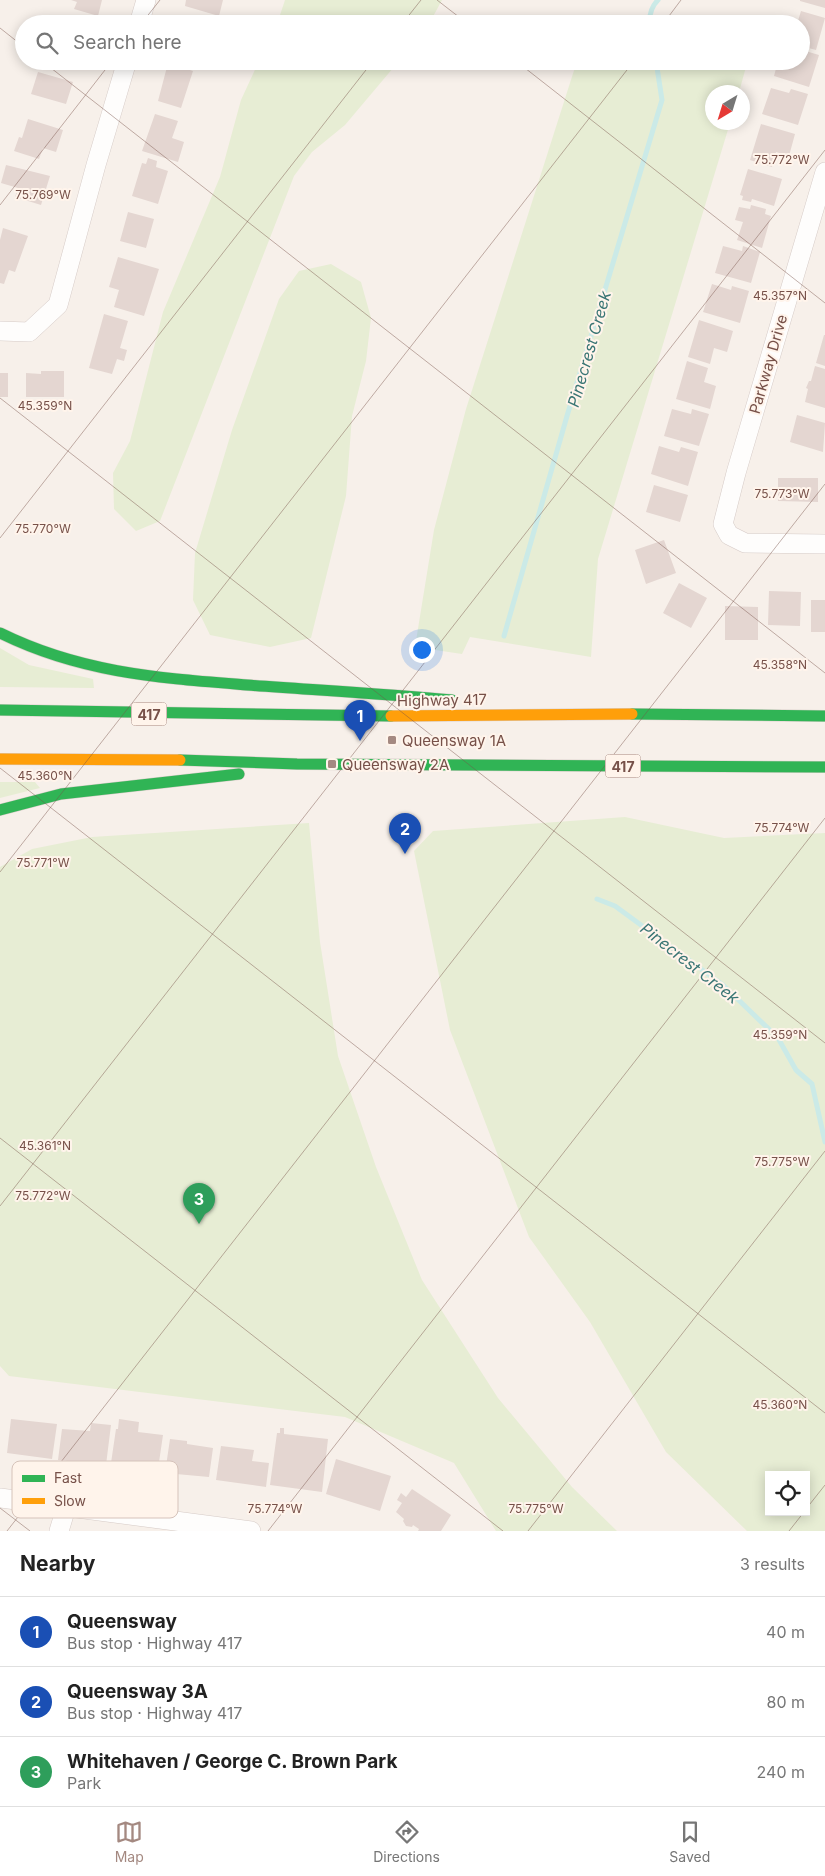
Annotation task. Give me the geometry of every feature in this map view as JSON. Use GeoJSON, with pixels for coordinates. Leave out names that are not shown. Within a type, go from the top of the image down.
{"type":"FeatureCollection","features":[{"type":"Feature","properties":{"kind":"highway"},"geometry":{"type":"LineString","coordinates":[[0,633],[45,653],[122,672],[194,680],[461,701]]}},
{"type":"Feature","properties":{"kind":"highway"},"geometry":{"type":"LineString","coordinates":[[489,704],[583,713]]}},
{"type":"Feature","properties":{"kind":"highway","name":"Highway 417"},"geometry":{"type":"LineString","coordinates":[[0,710],[298,716],[583,713],[825,716]]}},
{"type":"Feature","properties":{"kind":"highway","name":"417"},"geometry":{"type":"LineString","coordinates":[[0,759],[213,760],[297,764],[825,767]]}},
{"type":"Feature","properties":{"kind":"highway"},"geometry":{"type":"LineString","coordinates":[[0,810],[61,794],[221,777],[297,764]]}},
{"type":"Feature","properties":{"kind":"street"},"geometry":{"type":"LineString","coordinates":[[142,15],[146,0]]}},
{"type":"Feature","properties":{"kind":"street"},"geometry":{"type":"LineString","coordinates":[[0,330],[29,332],[58,305],[96,164],[124,70]]}},
{"type":"Feature","properties":{"kind":"street","name":"Parkway Drive"},"geometry":{"type":"LineString","coordinates":[[825,172],[736,473],[723,524],[729,536],[745,543],[825,544]]}},
{"type":"Feature","properties":{"kind":"street"},"geometry":{"type":"LineString","coordinates":[[59,1531],[63,1518]]}},
{"type":"Feature","properties":{"kind":"street"},"geometry":{"type":"LineString","coordinates":[[146,1518],[251,1531]]}},
{"type":"Feature","properties":{"kind":"green space"},"geometry":{"type":"Polygon","coordinates":[[[285,0],[442,0],[434,15],[280,15],[285,0]]]}},
{"type":"Feature","properties":{"kind":"green space"},"geometry":{"type":"Polygon","coordinates":[[[255,70],[391,70],[345,125],[312,152],[294,176],[160,521],[136,531],[114,509],[113,473],[130,441],[163,312],[220,177],[241,100],[255,70]]]}},
{"type":"Feature","properties":{"kind":"green space"},"geometry":{"type":"Polygon","coordinates":[[[574,70],[745,70],[741,85],[705,85],[705,130],[728,130],[598,559],[591,657],[470,637],[462,654],[415,647],[434,530],[466,409],[574,70]]]}},
{"type":"Feature","properties":{"kind":"green space"},"geometry":{"type":"Polygon","coordinates":[[[331,264],[361,282],[371,318],[366,361],[352,416],[346,496],[311,638],[270,647],[210,635],[193,600],[195,553],[232,430],[279,299],[299,271],[331,264]]]}},
{"type":"Feature","properties":{"kind":"green space"},"geometry":{"type":"Polygon","coordinates":[[[0,648],[29,665],[93,679],[94,688],[0,687],[0,648]]]}},
{"type":"Feature","properties":{"kind":"green space"},"geometry":{"type":"Polygon","coordinates":[[[0,782],[35,782],[40,788],[0,798],[0,782]]]}},
{"type":"Feature","properties":{"kind":"green space"},"geometry":{"type":"Polygon","coordinates":[[[625,817],[724,838],[825,833],[825,1531],[747,1531],[666,1452],[590,1322],[529,1237],[450,1030],[414,851],[433,831],[625,817]]]}},
{"type":"Feature","properties":{"kind":"green space"},"geometry":{"type":"Polygon","coordinates":[[[309,823],[320,942],[338,1056],[376,1167],[422,1280],[498,1398],[572,1487],[617,1531],[496,1531],[454,1463],[345,1417],[9,1376],[0,1366],[0,867],[32,849],[92,837],[309,823]]]}},
{"type":"Feature","properties":{"kind":"building"},"geometry":{"type":"Polygon","coordinates":[[[71,0],[102,0],[98,15],[74,9],[77,2],[71,0]]]}},
{"type":"Feature","properties":{"kind":"building"},"geometry":{"type":"Polygon","coordinates":[[[186,0],[223,0],[219,15],[185,6],[186,0]]]}},
{"type":"Feature","properties":{"kind":"building"},"geometry":{"type":"Polygon","coordinates":[[[825,0],[825,8],[800,1],[825,0]]]}},
{"type":"Feature","properties":{"kind":"building"},"geometry":{"type":"Polygon","coordinates":[[[801,11],[825,18],[816,50],[810,48],[810,15],[800,15],[801,11]]]}},
{"type":"Feature","properties":{"kind":"building"},"geometry":{"type":"Polygon","coordinates":[[[810,52],[819,55],[809,87],[774,76],[776,70],[810,70],[810,52]]]}},
{"type":"Feature","properties":{"kind":"building"},"geometry":{"type":"Polygon","coordinates":[[[166,70],[193,71],[181,108],[158,101],[166,70]]]}},
{"type":"Feature","properties":{"kind":"building"},"geometry":{"type":"Polygon","coordinates":[[[38,72],[73,82],[66,104],[31,94],[38,72]]]}},
{"type":"Feature","properties":{"kind":"building"},"geometry":{"type":"Polygon","coordinates":[[[771,88],[789,93],[791,89],[808,94],[798,125],[762,114],[771,88]]]}},
{"type":"Feature","properties":{"kind":"building"},"geometry":{"type":"Polygon","coordinates":[[[155,114],[178,121],[172,138],[184,142],[178,162],[142,151],[155,114]]]}},
{"type":"Feature","properties":{"kind":"building"},"geometry":{"type":"Polygon","coordinates":[[[28,119],[63,130],[56,152],[43,148],[39,159],[14,151],[19,137],[22,138],[28,119]]]}},
{"type":"Feature","properties":{"kind":"building"},"geometry":{"type":"Polygon","coordinates":[[[761,124],[795,134],[789,156],[776,152],[772,167],[750,160],[761,124]]]}},
{"type":"Feature","properties":{"kind":"building"},"geometry":{"type":"Polygon","coordinates":[[[148,158],[157,161],[156,167],[168,171],[158,204],[132,196],[142,163],[146,164],[148,158]]]}},
{"type":"Feature","properties":{"kind":"building"},"geometry":{"type":"Polygon","coordinates":[[[6,165],[50,176],[41,205],[15,197],[18,188],[1,183],[6,165]]]}},
{"type":"Feature","properties":{"kind":"building"},"geometry":{"type":"Polygon","coordinates":[[[748,169],[782,179],[774,206],[752,199],[751,202],[742,200],[743,196],[740,195],[748,169]]]}},
{"type":"Feature","properties":{"kind":"building"},"geometry":{"type":"Polygon","coordinates":[[[751,205],[766,209],[765,214],[771,216],[762,248],[737,240],[743,222],[735,220],[739,207],[750,209],[751,205]]]}},
{"type":"Feature","properties":{"kind":"building"},"geometry":{"type":"Polygon","coordinates":[[[128,212],[154,219],[146,248],[120,241],[128,212]]]}},
{"type":"Feature","properties":{"kind":"building"},"geometry":{"type":"Polygon","coordinates":[[[3,228],[28,236],[15,272],[9,270],[4,284],[0,283],[0,240],[3,228]]]}},
{"type":"Feature","properties":{"kind":"building"},"geometry":{"type":"Polygon","coordinates":[[[723,246],[742,251],[743,246],[760,252],[751,283],[715,273],[723,246]]]}},
{"type":"Feature","properties":{"kind":"building"},"geometry":{"type":"Polygon","coordinates":[[[118,257],[159,269],[144,316],[114,307],[119,290],[109,287],[118,257]]]}},
{"type":"Feature","properties":{"kind":"building"},"geometry":{"type":"Polygon","coordinates":[[[712,284],[731,290],[732,286],[749,291],[740,323],[703,312],[712,284]]]}},
{"type":"Feature","properties":{"kind":"building"},"geometry":{"type":"Polygon","coordinates":[[[104,314],[128,321],[120,348],[127,350],[124,361],[117,359],[112,374],[89,368],[104,314]]]}},
{"type":"Feature","properties":{"kind":"building"},"geometry":{"type":"Polygon","coordinates":[[[699,320],[733,331],[727,352],[714,348],[710,364],[688,357],[699,320]]]}},
{"type":"Feature","properties":{"kind":"building"},"geometry":{"type":"Polygon","coordinates":[[[825,335],[825,366],[816,363],[825,335]]]}},
{"type":"Feature","properties":{"kind":"building"},"geometry":{"type":"Polygon","coordinates":[[[687,361],[708,368],[704,382],[716,386],[710,409],[676,399],[687,361]]]}},
{"type":"Feature","properties":{"kind":"building"},"geometry":{"type":"Polygon","coordinates":[[[815,366],[825,369],[825,408],[805,402],[808,389],[806,388],[809,381],[811,381],[815,366]]]}},
{"type":"Feature","properties":{"kind":"building"},"geometry":{"type":"Polygon","coordinates":[[[41,371],[64,371],[64,397],[26,397],[26,373],[41,374],[41,371]]]}},
{"type":"Feature","properties":{"kind":"building"},"geometry":{"type":"Polygon","coordinates":[[[0,373],[8,373],[8,397],[0,397],[0,373]]]}},
{"type":"Feature","properties":{"kind":"building"},"geometry":{"type":"Polygon","coordinates":[[[672,409],[691,414],[692,409],[709,414],[699,446],[664,436],[672,409]]]}},
{"type":"Feature","properties":{"kind":"building"},"geometry":{"type":"Polygon","coordinates":[[[797,415],[825,423],[823,452],[790,442],[797,415]]]}},
{"type":"Feature","properties":{"kind":"building"},"geometry":{"type":"Polygon","coordinates":[[[659,446],[679,452],[681,447],[698,452],[688,486],[651,474],[659,446]]]}},
{"type":"Feature","properties":{"kind":"building"},"geometry":{"type":"Polygon","coordinates":[[[778,478],[818,478],[818,502],[778,501],[778,478]]]}},
{"type":"Feature","properties":{"kind":"building"},"geometry":{"type":"Polygon","coordinates":[[[654,485],[688,495],[680,522],[646,512],[654,485]]]}},
{"type":"Feature","properties":{"kind":"building"},"geometry":{"type":"Polygon","coordinates":[[[664,540],[676,573],[646,584],[635,550],[664,540]]]}},
{"type":"Feature","properties":{"kind":"building"},"geometry":{"type":"Polygon","coordinates":[[[679,583],[707,598],[691,628],[663,613],[679,583]]]}},
{"type":"Feature","properties":{"kind":"building"},"geometry":{"type":"Polygon","coordinates":[[[769,591],[801,592],[800,626],[768,625],[769,591]]]}},
{"type":"Feature","properties":{"kind":"building"},"geometry":{"type":"Polygon","coordinates":[[[811,600],[825,600],[825,632],[811,632],[811,600]]]}},
{"type":"Feature","properties":{"kind":"building"},"geometry":{"type":"Polygon","coordinates":[[[725,606],[758,607],[758,640],[725,640],[725,606]]]}},
{"type":"Feature","properties":{"kind":"building"},"geometry":{"type":"Polygon","coordinates":[[[11,1419],[57,1424],[52,1459],[7,1453],[11,1419]]]}},
{"type":"Feature","properties":{"kind":"building"},"geometry":{"type":"Polygon","coordinates":[[[119,1419],[139,1422],[138,1432],[163,1435],[159,1461],[111,1461],[116,1429],[118,1429],[119,1419]]]}},
{"type":"Feature","properties":{"kind":"building"},"geometry":{"type":"Polygon","coordinates":[[[91,1423],[111,1425],[106,1461],[58,1460],[62,1429],[90,1431],[91,1423]]]}},
{"type":"Feature","properties":{"kind":"building"},"geometry":{"type":"Polygon","coordinates":[[[280,1428],[284,1428],[284,1434],[328,1439],[322,1492],[270,1485],[277,1433],[280,1433],[280,1428]]]}},
{"type":"Feature","properties":{"kind":"building"},"geometry":{"type":"Polygon","coordinates":[[[170,1439],[187,1441],[187,1444],[213,1448],[209,1477],[178,1474],[178,1461],[167,1461],[170,1439]]]}},
{"type":"Feature","properties":{"kind":"building"},"geometry":{"type":"Polygon","coordinates":[[[221,1446],[254,1450],[252,1461],[269,1463],[266,1487],[216,1480],[221,1446]]]}},
{"type":"Feature","properties":{"kind":"building"},"geometry":{"type":"Polygon","coordinates":[[[336,1459],[391,1476],[380,1511],[326,1494],[336,1459]]]}},
{"type":"Feature","properties":{"kind":"building"},"geometry":{"type":"Polygon","coordinates":[[[412,1489],[451,1515],[441,1531],[418,1531],[419,1529],[413,1525],[412,1527],[406,1526],[403,1521],[404,1519],[396,1512],[402,1503],[397,1500],[401,1493],[406,1497],[412,1489]]]}},
{"type":"Feature","properties":{"kind":"waterway","name":"Pinecrest Creek"},"geometry":{"type":"LineString","coordinates":[[650,15],[658,0]]}},
{"type":"Feature","properties":{"kind":"waterway","name":"Pinecrest Creek"},"geometry":{"type":"LineString","coordinates":[[504,636],[567,416],[662,100],[657,70]]}},
{"type":"Feature","properties":{"kind":"waterway","name":"Pinecrest Creek"},"geometry":{"type":"LineString","coordinates":[[597,899],[615,906],[723,985],[778,1038],[796,1070],[812,1084],[825,1142]]}},
{"type":"Feature","properties":{"kind":"traffic: fast"},"geometry":{"type":"LineString","coordinates":[[0,633],[60,657],[91,665],[152,676],[183,680],[452,700]]}},
{"type":"Feature","properties":{"kind":"traffic: fast"},"geometry":{"type":"LineString","coordinates":[[0,710],[391,716]]}},
{"type":"Feature","properties":{"kind":"traffic: fast"},"geometry":{"type":"LineString","coordinates":[[632,714],[825,716]]}},
{"type":"Feature","properties":{"kind":"traffic: fast"},"geometry":{"type":"LineString","coordinates":[[180,760],[297,764],[825,767]]}},
{"type":"Feature","properties":{"kind":"traffic: fast"},"geometry":{"type":"LineString","coordinates":[[0,810],[61,794],[239,774]]}},
{"type":"Feature","properties":{"kind":"traffic: slow"},"geometry":{"type":"LineString","coordinates":[[391,716],[632,714]]}},
{"type":"Feature","properties":{"kind":"traffic: slow"},"geometry":{"type":"LineString","coordinates":[[0,759],[180,760]]}},
{"type":"Feature","properties":{"kind":"place","name":"Queensway 1A"},"geometry":{"type":"Point","coordinates":[392,740]}},
{"type":"Feature","properties":{"kind":"place","name":"Queensway"},"geometry":{"type":"Point","coordinates":[360,741]}},
{"type":"Feature","properties":{"kind":"place","name":"Queensway 2A"},"geometry":{"type":"Point","coordinates":[332,764]}},
{"type":"Feature","properties":{"kind":"place","name":"Queensway 3A"},"geometry":{"type":"Point","coordinates":[405,854]}},
{"type":"Feature","properties":{"kind":"place","name":"Whitehaven / George C. Brown Park"},"geometry":{"type":"Point","coordinates":[199,1224]}}]}
